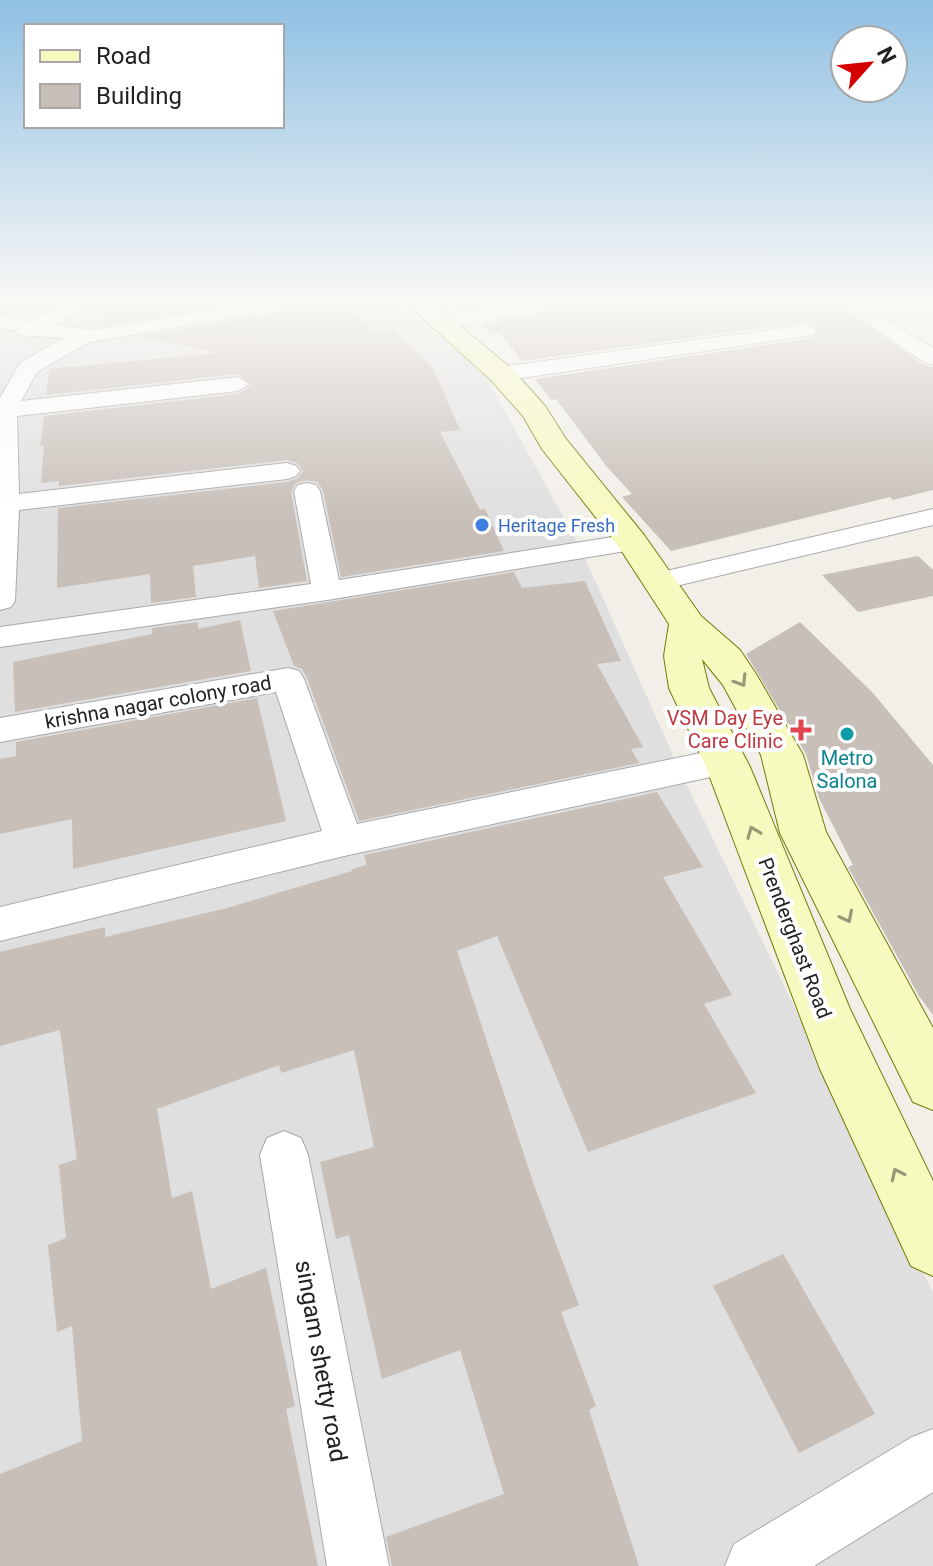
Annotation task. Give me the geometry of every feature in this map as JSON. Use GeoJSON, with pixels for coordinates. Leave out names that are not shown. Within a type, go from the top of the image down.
{"type":"FeatureCollection","features":[{"type":"Feature","properties":{"kind":"street"},"geometry":{"type":"LineString","coordinates":[[0,601],[5,410],[25,374]]}},
{"type":"Feature","properties":{"kind":"street"},"geometry":{"type":"LineString","coordinates":[[501,374],[535,412],[553,443],[632,542],[688,624],[726,659],[782,755],[803,833],[918,1023],[933,1083]]}},
{"type":"Feature","properties":{"kind":"street"},"geometry":{"type":"LineString","coordinates":[[5,410],[238,384]]}},
{"type":"Feature","properties":{"kind":"street"},"geometry":{"type":"LineString","coordinates":[[3,503],[287,471]]}},
{"type":"Feature","properties":{"kind":"street"},"geometry":{"type":"LineString","coordinates":[[307,491],[327,591]]}},
{"type":"Feature","properties":{"kind":"street"},"geometry":{"type":"LineString","coordinates":[[659,581],[930,521]]}},
{"type":"Feature","properties":{"kind":"street"},"geometry":{"type":"LineString","coordinates":[[0,637],[327,591],[632,542]]}},
{"type":"Feature","properties":{"kind":"street","name":"Prenderghast Road"},"geometry":{"type":"LineString","coordinates":[[688,624],[683,660],[689,686],[725,761],[833,1035],[933,1244]]}},
{"type":"Feature","properties":{"kind":"street","name":"krishna nagar colony road"},"geometry":{"type":"LineString","coordinates":[[0,730],[288,679],[344,841]]}},
{"type":"Feature","properties":{"kind":"street"},"geometry":{"type":"LineString","coordinates":[[0,924],[344,841],[725,761]]}},
{"type":"Feature","properties":{"kind":"street","name":"singam shetty road"},"geometry":{"type":"LineString","coordinates":[[284,1155],[358,1566]]}},
{"type":"Feature","properties":{"kind":"street"},"geometry":{"type":"LineString","coordinates":[[756,1566],[933,1458]]}},
{"type":"Feature","properties":{"kind":"shaded area"},"geometry":{"type":"Polygon","coordinates":[[[0,374],[484,374],[580,547],[681,773],[933,1293],[933,1566],[0,1566],[0,374]]]}},
{"type":"Feature","properties":{"kind":"building"},"geometry":{"type":"Polygon","coordinates":[[[48,374],[237,374],[46,395],[48,374]]]}},
{"type":"Feature","properties":{"kind":"building"},"geometry":{"type":"Polygon","coordinates":[[[238,374],[436,374],[460,430],[440,432],[480,510],[485,509],[504,551],[341,577],[323,490],[317,482],[306,480],[296,483],[291,492],[307,581],[259,588],[255,556],[193,566],[196,597],[151,603],[150,574],[57,588],[58,508],[287,482],[298,478],[303,471],[297,463],[287,460],[59,486],[59,481],[41,483],[44,445],[40,446],[44,416],[238,394],[252,385],[238,374]]]}},
{"type":"Feature","properties":{"kind":"building"},"geometry":{"type":"Polygon","coordinates":[[[568,374],[933,374],[933,490],[893,500],[890,497],[671,551],[622,497],[632,494],[607,467],[556,399],[551,400],[535,379],[568,374]]]}},
{"type":"Feature","properties":{"kind":"building"},"geometry":{"type":"Polygon","coordinates":[[[918,556],[933,570],[933,596],[858,612],[822,575],[918,556]]]}},
{"type":"Feature","properties":{"kind":"building"},"geometry":{"type":"Polygon","coordinates":[[[514,572],[522,588],[585,581],[621,661],[597,664],[643,747],[631,749],[639,763],[359,821],[307,678],[302,669],[294,666],[273,611],[514,572]]]}},
{"type":"Feature","properties":{"kind":"building"},"geometry":{"type":"Polygon","coordinates":[[[240,620],[251,671],[15,712],[13,662],[152,634],[152,628],[198,622],[198,629],[240,620]]]}},
{"type":"Feature","properties":{"kind":"building","name":"Metro Salona"},"geometry":{"type":"Polygon","coordinates":[[[800,622],[873,693],[933,765],[933,1015],[919,996],[848,867],[853,865],[819,798],[806,754],[746,654],[800,622]]]}},
{"type":"Feature","properties":{"kind":"building"},"geometry":{"type":"Polygon","coordinates":[[[257,698],[286,821],[73,869],[72,819],[0,834],[0,759],[16,756],[16,742],[257,698]]]}},
{"type":"Feature","properties":{"kind":"building"},"geometry":{"type":"Polygon","coordinates":[[[657,792],[703,867],[663,877],[732,995],[704,1004],[756,1093],[588,1152],[497,936],[457,951],[534,1185],[579,1305],[561,1312],[596,1406],[589,1410],[639,1566],[392,1566],[386,1537],[504,1494],[460,1350],[382,1379],[349,1235],[336,1239],[320,1162],[374,1147],[354,1050],[281,1073],[279,1065],[157,1109],[172,1198],[192,1191],[211,1289],[266,1268],[295,1406],[286,1409],[318,1566],[0,1566],[0,1474],[82,1441],[72,1326],[57,1332],[48,1245],[66,1238],[59,1165],[77,1159],[60,1030],[0,1046],[0,952],[105,927],[105,937],[227,908],[352,871],[367,865],[364,855],[657,792]]]}},
{"type":"Feature","properties":{"kind":"building"},"geometry":{"type":"Polygon","coordinates":[[[783,1254],[875,1414],[799,1453],[713,1286],[783,1254]]]}},
{"type":"Feature","properties":{"kind":"place","name":"Heritage Fresh"},"geometry":{"type":"Point","coordinates":[482,525]}},
{"type":"Feature","properties":{"kind":"place","name":"VSM Day Eye Care Clinic"},"geometry":{"type":"Point","coordinates":[801,730]}},
{"type":"Feature","properties":{"kind":"place","name":"Metro Salona"},"geometry":{"type":"Point","coordinates":[847,734]}}]}
